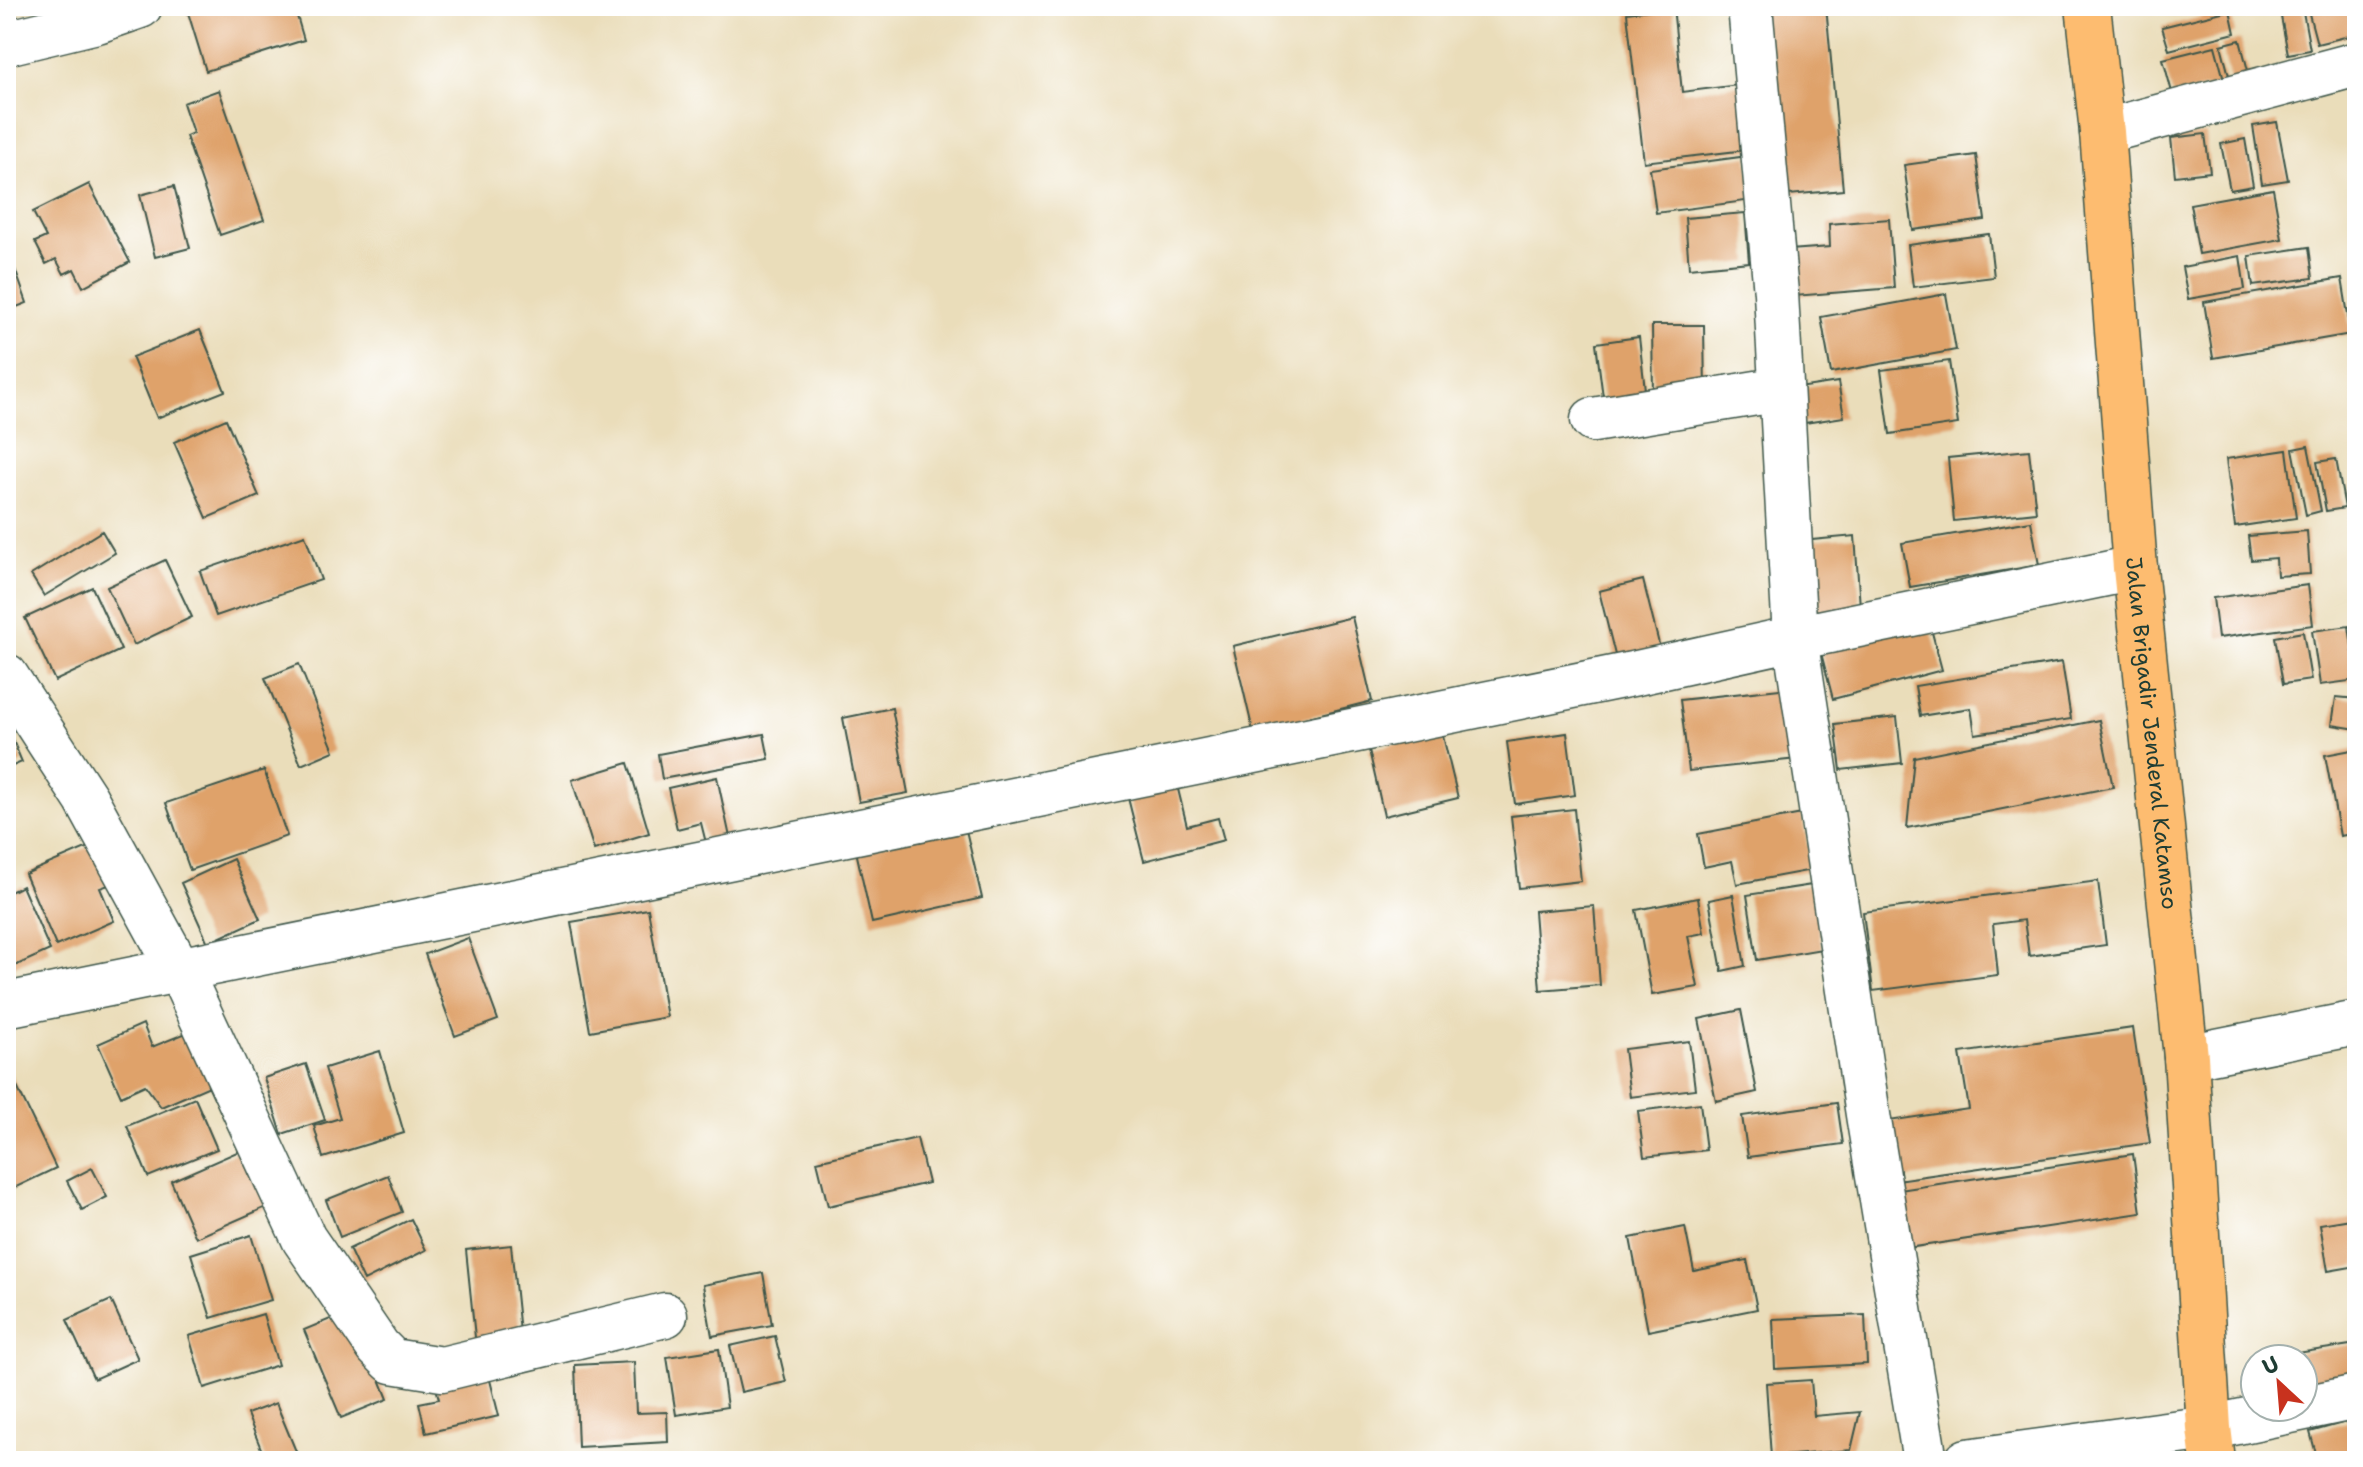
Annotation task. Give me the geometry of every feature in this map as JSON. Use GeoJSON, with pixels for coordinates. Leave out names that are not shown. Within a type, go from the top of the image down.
{"type":"FeatureCollection","features":[{"type":"Feature","properties":{"kind":"main road","name":"Jalan Brigadir Jenderal Katamso"},"geometry":{"type":"LineString","coordinates":[[2088,6],[2102,132],[2135,568],[2186,1057],[2211,1444]]}},
{"type":"Feature","properties":{"kind":"street"},"geometry":{"type":"LineString","coordinates":[[6,43],[97,21],[140,6]]}},
{"type":"Feature","properties":{"kind":"street"},"geometry":{"type":"LineString","coordinates":[[1750,6],[1776,293],[1795,638],[1925,1461]]}},
{"type":"Feature","properties":{"kind":"street"},"geometry":{"type":"LineString","coordinates":[[2102,132],[2357,64]]}},
{"type":"Feature","properties":{"kind":"street"},"geometry":{"type":"LineString","coordinates":[[1593,420],[1781,389]]}},
{"type":"Feature","properties":{"kind":"street"},"geometry":{"type":"LineString","coordinates":[[6,1005],[1637,673],[2135,568]]}},
{"type":"Feature","properties":{"kind":"street"},"geometry":{"type":"LineString","coordinates":[[6,676],[86,799],[180,971],[304,1239],[378,1347],[392,1361],[442,1369],[665,1315]]}},
{"type":"Feature","properties":{"kind":"street"},"geometry":{"type":"LineString","coordinates":[[2186,1057],[2357,1023]]}},
{"type":"Feature","properties":{"kind":"street"},"geometry":{"type":"LineString","coordinates":[[1967,1461],[2211,1444],[2357,1397]]}},
{"type":"Feature","properties":{"kind":"building"},"geometry":{"type":"Polygon","coordinates":[[[186,6],[294,6],[304,40],[206,71],[186,6]]]}},
{"type":"Feature","properties":{"kind":"building"},"geometry":{"type":"Polygon","coordinates":[[[1826,6],[1843,190],[1778,196],[1760,12],[1826,6]]]}},
{"type":"Feature","properties":{"kind":"building"},"geometry":{"type":"Polygon","coordinates":[[[2173,6],[2205,6],[2206,8],[2174,12],[2173,6]]]}},
{"type":"Feature","properties":{"kind":"building"},"geometry":{"type":"Polygon","coordinates":[[[2279,6],[2302,6],[2310,50],[2288,54],[2279,6]]]}},
{"type":"Feature","properties":{"kind":"building"},"geometry":{"type":"Polygon","coordinates":[[[2307,6],[2350,6],[2357,34],[2317,44],[2307,6]]]}},
{"type":"Feature","properties":{"kind":"building"},"geometry":{"type":"Polygon","coordinates":[[[1673,7],[1682,92],[1746,84],[1754,149],[1644,162],[1627,13],[1673,7]]]}},
{"type":"Feature","properties":{"kind":"building"},"geometry":{"type":"Polygon","coordinates":[[[2230,10],[2235,33],[2169,50],[2162,27],[2230,10]]]}},
{"type":"Feature","properties":{"kind":"building"},"geometry":{"type":"Polygon","coordinates":[[[2240,40],[2251,82],[2232,87],[2221,45],[2240,40]]]}},
{"type":"Feature","properties":{"kind":"building"},"geometry":{"type":"Polygon","coordinates":[[[2215,46],[2225,83],[2173,96],[2163,59],[2215,46]]]}},
{"type":"Feature","properties":{"kind":"building"},"geometry":{"type":"Polygon","coordinates":[[[219,90],[264,220],[220,235],[186,136],[193,133],[183,103],[219,90]]]}},
{"type":"Feature","properties":{"kind":"building"},"geometry":{"type":"Polygon","coordinates":[[[2277,122],[2288,180],[2262,184],[2253,126],[2277,122]]]}},
{"type":"Feature","properties":{"kind":"building"},"geometry":{"type":"Polygon","coordinates":[[[2205,134],[2210,172],[2175,176],[2171,138],[2205,134]]]}},
{"type":"Feature","properties":{"kind":"building"},"geometry":{"type":"Polygon","coordinates":[[[2245,139],[2253,186],[2230,190],[2221,144],[2245,139]]]}},
{"type":"Feature","properties":{"kind":"building"},"geometry":{"type":"Polygon","coordinates":[[[1976,155],[1985,220],[1913,230],[1904,165],[1976,155]]]}},
{"type":"Feature","properties":{"kind":"building"},"geometry":{"type":"Polygon","coordinates":[[[1748,156],[1753,200],[1656,213],[1650,169],[1748,156]]]}},
{"type":"Feature","properties":{"kind":"building"},"geometry":{"type":"Polygon","coordinates":[[[89,184],[130,262],[83,287],[74,269],[64,274],[56,259],[46,264],[35,242],[46,237],[33,212],[89,184]]]}},
{"type":"Feature","properties":{"kind":"building"},"geometry":{"type":"Polygon","coordinates":[[[174,186],[190,248],[155,257],[140,195],[174,186]]]}},
{"type":"Feature","properties":{"kind":"building"},"geometry":{"type":"Polygon","coordinates":[[[2273,189],[2282,239],[2199,254],[2190,204],[2273,189]]]}},
{"type":"Feature","properties":{"kind":"building"},"geometry":{"type":"Polygon","coordinates":[[[1745,213],[1749,262],[1689,268],[1685,218],[1745,213]]]}},
{"type":"Feature","properties":{"kind":"building"},"geometry":{"type":"Polygon","coordinates":[[[1889,219],[1894,288],[1794,296],[1790,250],[1830,247],[1829,224],[1889,219]]]}},
{"type":"Feature","properties":{"kind":"building"},"geometry":{"type":"Polygon","coordinates":[[[1989,234],[1994,277],[1913,287],[1908,245],[1989,234]]]}},
{"type":"Feature","properties":{"kind":"building"},"geometry":{"type":"Polygon","coordinates":[[[2309,247],[2313,278],[2253,286],[2249,256],[2309,247]]]}},
{"type":"Feature","properties":{"kind":"building"},"geometry":{"type":"Polygon","coordinates":[[[9,252],[27,303],[6,311],[6,253],[9,252]]]}},
{"type":"Feature","properties":{"kind":"building"},"geometry":{"type":"Polygon","coordinates":[[[2240,256],[2245,289],[2188,299],[2182,267],[2240,256]]]}},
{"type":"Feature","properties":{"kind":"building"},"geometry":{"type":"Polygon","coordinates":[[[2342,278],[2351,334],[2213,358],[2204,302],[2342,278]]]}},
{"type":"Feature","properties":{"kind":"building"},"geometry":{"type":"Polygon","coordinates":[[[1946,294],[1956,350],[1831,373],[1821,317],[1946,294]]]}},
{"type":"Feature","properties":{"kind":"building"},"geometry":{"type":"Polygon","coordinates":[[[1652,325],[1704,325],[1705,394],[1653,395],[1652,325]]]}},
{"type":"Feature","properties":{"kind":"building"},"geometry":{"type":"Polygon","coordinates":[[[200,330],[225,391],[157,418],[132,357],[200,330]]]}},
{"type":"Feature","properties":{"kind":"building"},"geometry":{"type":"Polygon","coordinates":[[[1639,337],[1646,399],[1604,405],[1596,343],[1639,337]]]}},
{"type":"Feature","properties":{"kind":"building"},"geometry":{"type":"Polygon","coordinates":[[[1949,361],[1958,424],[1890,434],[1881,370],[1949,361]]]}},
{"type":"Feature","properties":{"kind":"building"},"geometry":{"type":"Polygon","coordinates":[[[1838,382],[1844,417],[1798,424],[1792,389],[1838,382]]]}},
{"type":"Feature","properties":{"kind":"building"},"geometry":{"type":"Polygon","coordinates":[[[226,419],[259,496],[207,518],[174,442],[226,419]]]}},
{"type":"Feature","properties":{"kind":"building"},"geometry":{"type":"Polygon","coordinates":[[[2308,446],[2321,511],[2306,515],[2293,449],[2308,446]]]}},
{"type":"Feature","properties":{"kind":"building"},"geometry":{"type":"Polygon","coordinates":[[[2029,450],[2036,512],[1954,521],[1948,458],[2029,450]]]}},
{"type":"Feature","properties":{"kind":"building"},"geometry":{"type":"Polygon","coordinates":[[[2287,450],[2296,518],[2235,527],[2226,459],[2287,450]]]}},
{"type":"Feature","properties":{"kind":"building"},"geometry":{"type":"Polygon","coordinates":[[[2336,459],[2345,508],[2326,511],[2317,462],[2336,459]]]}},
{"type":"Feature","properties":{"kind":"building"},"geometry":{"type":"Polygon","coordinates":[[[2031,521],[2039,565],[1910,587],[1902,543],[2031,521]]]}},
{"type":"Feature","properties":{"kind":"building"},"geometry":{"type":"Polygon","coordinates":[[[102,531],[115,553],[44,596],[31,575],[102,531]]]}},
{"type":"Feature","properties":{"kind":"building"},"geometry":{"type":"Polygon","coordinates":[[[2307,531],[2310,574],[2277,576],[2276,558],[2251,560],[2248,536],[2307,531]]]}},
{"type":"Feature","properties":{"kind":"building"},"geometry":{"type":"Polygon","coordinates":[[[305,535],[321,580],[216,616],[200,571],[305,535]]]}},
{"type":"Feature","properties":{"kind":"building"},"geometry":{"type":"Polygon","coordinates":[[[1855,536],[1860,607],[1806,612],[1801,541],[1855,536]]]}},
{"type":"Feature","properties":{"kind":"building"},"geometry":{"type":"Polygon","coordinates":[[[165,560],[192,617],[134,645],[107,587],[165,560]]]}},
{"type":"Feature","properties":{"kind":"building"},"geometry":{"type":"Polygon","coordinates":[[[1643,580],[1660,648],[1616,659],[1599,591],[1643,580]]]}},
{"type":"Feature","properties":{"kind":"building"},"geometry":{"type":"Polygon","coordinates":[[[2308,585],[2313,625],[2218,638],[2213,598],[2308,585]]]}},
{"type":"Feature","properties":{"kind":"building"},"geometry":{"type":"Polygon","coordinates":[[[92,587],[121,650],[55,681],[25,618],[92,587]]]}},
{"type":"Feature","properties":{"kind":"building"},"geometry":{"type":"Polygon","coordinates":[[[1352,617],[1372,701],[1253,731],[1233,646],[1352,617]]]}},
{"type":"Feature","properties":{"kind":"building"},"geometry":{"type":"Polygon","coordinates":[[[1929,621],[1942,670],[1833,699],[1820,649],[1929,621]]]}},
{"type":"Feature","properties":{"kind":"building"},"geometry":{"type":"Polygon","coordinates":[[[2349,626],[2357,680],[2320,685],[2312,631],[2349,626]]]}},
{"type":"Feature","properties":{"kind":"building"},"geometry":{"type":"Polygon","coordinates":[[[2303,632],[2311,680],[2283,684],[2275,637],[2303,632]]]}},
{"type":"Feature","properties":{"kind":"building"},"geometry":{"type":"Polygon","coordinates":[[[2062,662],[2071,719],[1975,734],[1971,708],[1920,716],[1915,686],[2062,662]]]}},
{"type":"Feature","properties":{"kind":"building"},"geometry":{"type":"Polygon","coordinates":[[[299,664],[334,751],[301,765],[265,678],[299,664]]]}},
{"type":"Feature","properties":{"kind":"building"},"geometry":{"type":"Polygon","coordinates":[[[1789,688],[1797,759],[1689,771],[1680,700],[1789,688]]]}},
{"type":"Feature","properties":{"kind":"building"},"geometry":{"type":"Polygon","coordinates":[[[2336,697],[2357,699],[2357,729],[2332,725],[2336,697]]]}},
{"type":"Feature","properties":{"kind":"building"},"geometry":{"type":"Polygon","coordinates":[[[892,708],[908,793],[859,802],[843,718],[892,708]]]}},
{"type":"Feature","properties":{"kind":"building"},"geometry":{"type":"Polygon","coordinates":[[[1897,717],[1902,763],[1841,770],[1835,724],[1897,717]]]}},
{"type":"Feature","properties":{"kind":"building"},"geometry":{"type":"Polygon","coordinates":[[[2099,720],[2113,787],[1907,828],[1914,757],[2099,720]]]}},
{"type":"Feature","properties":{"kind":"building"},"geometry":{"type":"Polygon","coordinates":[[[6,724],[22,762],[6,769],[6,724]]]}},
{"type":"Feature","properties":{"kind":"building"},"geometry":{"type":"Polygon","coordinates":[[[1442,732],[1458,798],[1384,816],[1369,750],[1442,732]]]}},
{"type":"Feature","properties":{"kind":"building"},"geometry":{"type":"Polygon","coordinates":[[[1567,733],[1575,795],[1515,804],[1507,742],[1567,733]]]}},
{"type":"Feature","properties":{"kind":"building"},"geometry":{"type":"Polygon","coordinates":[[[764,734],[769,759],[662,779],[658,754],[764,734]]]}},
{"type":"Feature","properties":{"kind":"building"},"geometry":{"type":"Polygon","coordinates":[[[2357,749],[2357,833],[2340,836],[2325,755],[2357,749]]]}},
{"type":"Feature","properties":{"kind":"building"},"geometry":{"type":"Polygon","coordinates":[[[628,763],[649,833],[594,850],[572,780],[628,763]]]}},
{"type":"Feature","properties":{"kind":"building"},"geometry":{"type":"Polygon","coordinates":[[[264,770],[287,836],[190,870],[166,803],[264,770]]]}},
{"type":"Feature","properties":{"kind":"building"},"geometry":{"type":"Polygon","coordinates":[[[717,777],[731,842],[707,847],[701,823],[677,829],[668,788],[717,777]]]}},
{"type":"Feature","properties":{"kind":"building"},"geometry":{"type":"Polygon","coordinates":[[[1176,781],[1187,826],[1218,818],[1224,840],[1144,861],[1127,794],[1176,781]]]}},
{"type":"Feature","properties":{"kind":"building"},"geometry":{"type":"Polygon","coordinates":[[[1574,809],[1581,881],[1519,888],[1511,816],[1574,809]]]}},
{"type":"Feature","properties":{"kind":"building"},"geometry":{"type":"Polygon","coordinates":[[[1802,814],[1812,870],[1737,884],[1732,861],[1704,867],[1698,834],[1802,814]]]}},
{"type":"Feature","properties":{"kind":"building"},"geometry":{"type":"Polygon","coordinates":[[[965,826],[982,898],[872,923],[856,851],[965,826]]]}},
{"type":"Feature","properties":{"kind":"building"},"geometry":{"type":"Polygon","coordinates":[[[100,842],[117,882],[100,888],[114,921],[56,946],[25,874],[100,842]]]}},
{"type":"Feature","properties":{"kind":"building"},"geometry":{"type":"Polygon","coordinates":[[[233,859],[260,919],[208,943],[181,883],[233,859]]]}},
{"type":"Feature","properties":{"kind":"building"},"geometry":{"type":"Polygon","coordinates":[[[2098,881],[2106,945],[2029,956],[2024,920],[1993,924],[1998,975],[1873,991],[1863,912],[2098,881]]]}},
{"type":"Feature","properties":{"kind":"building"},"geometry":{"type":"Polygon","coordinates":[[[1812,885],[1822,949],[1757,960],[1747,895],[1812,885]]]}},
{"type":"Feature","properties":{"kind":"building"},"geometry":{"type":"Polygon","coordinates":[[[22,886],[50,950],[6,970],[6,894],[22,886]]]}},
{"type":"Feature","properties":{"kind":"building"},"geometry":{"type":"Polygon","coordinates":[[[1733,895],[1745,966],[1722,971],[1709,900],[1733,895]]]}},
{"type":"Feature","properties":{"kind":"building"},"geometry":{"type":"Polygon","coordinates":[[[1698,898],[1704,933],[1688,936],[1698,987],[1652,995],[1636,910],[1698,898]]]}},
{"type":"Feature","properties":{"kind":"building"},"geometry":{"type":"Polygon","coordinates":[[[1594,906],[1600,985],[1540,990],[1534,911],[1594,906]]]}},
{"type":"Feature","properties":{"kind":"building"},"geometry":{"type":"Polygon","coordinates":[[[648,909],[667,1017],[590,1031],[571,922],[648,909]]]}},
{"type":"Feature","properties":{"kind":"building"},"geometry":{"type":"Polygon","coordinates":[[[468,938],[498,1020],[455,1036],[425,954],[468,938]]]}},
{"type":"Feature","properties":{"kind":"building"},"geometry":{"type":"Polygon","coordinates":[[[1741,1010],[1757,1092],[1716,1101],[1699,1019],[1741,1010]]]}},
{"type":"Feature","properties":{"kind":"building"},"geometry":{"type":"Polygon","coordinates":[[[143,1024],[152,1047],[196,1029],[219,1082],[161,1107],[145,1085],[121,1096],[98,1044],[143,1024]]]}},
{"type":"Feature","properties":{"kind":"building"},"geometry":{"type":"Polygon","coordinates":[[[2133,1028],[2150,1143],[1890,1181],[1882,1122],[1969,1109],[1960,1053],[2133,1028]]]}},
{"type":"Feature","properties":{"kind":"building"},"geometry":{"type":"Polygon","coordinates":[[[1689,1041],[1695,1089],[1630,1097],[1624,1049],[1689,1041]]]}},
{"type":"Feature","properties":{"kind":"building"},"geometry":{"type":"Polygon","coordinates":[[[380,1051],[404,1133],[323,1158],[314,1126],[340,1118],[325,1068],[380,1051]]]}},
{"type":"Feature","properties":{"kind":"building"},"geometry":{"type":"Polygon","coordinates":[[[6,1064],[56,1168],[12,1189],[6,1177],[6,1064]]]}},
{"type":"Feature","properties":{"kind":"building"},"geometry":{"type":"Polygon","coordinates":[[[306,1064],[325,1120],[282,1134],[264,1078],[306,1064]]]}},
{"type":"Feature","properties":{"kind":"building"},"geometry":{"type":"Polygon","coordinates":[[[195,1098],[217,1149],[148,1177],[127,1126],[195,1098]]]}},
{"type":"Feature","properties":{"kind":"building"},"geometry":{"type":"Polygon","coordinates":[[[1700,1103],[1706,1150],[1644,1157],[1638,1111],[1700,1103]]]}},
{"type":"Feature","properties":{"kind":"building"},"geometry":{"type":"Polygon","coordinates":[[[1837,1103],[1843,1144],[1748,1157],[1742,1116],[1837,1103]]]}},
{"type":"Feature","properties":{"kind":"building"},"geometry":{"type":"Polygon","coordinates":[[[917,1138],[928,1183],[828,1206],[817,1161],[917,1138]]]}},
{"type":"Feature","properties":{"kind":"building"},"geometry":{"type":"Polygon","coordinates":[[[246,1148],[271,1205],[196,1238],[171,1181],[246,1148]]]}},
{"type":"Feature","properties":{"kind":"building"},"geometry":{"type":"Polygon","coordinates":[[[2133,1154],[2141,1213],[1901,1249],[1893,1191],[2133,1154]]]}},
{"type":"Feature","properties":{"kind":"building"},"geometry":{"type":"Polygon","coordinates":[[[92,1168],[107,1197],[82,1210],[67,1181],[92,1168]]]}},
{"type":"Feature","properties":{"kind":"building"},"geometry":{"type":"Polygon","coordinates":[[[388,1175],[402,1212],[340,1237],[326,1200],[388,1175]]]}},
{"type":"Feature","properties":{"kind":"building"},"geometry":{"type":"Polygon","coordinates":[[[2357,1218],[2357,1266],[2328,1271],[2320,1224],[2357,1218]]]}},
{"type":"Feature","properties":{"kind":"building"},"geometry":{"type":"Polygon","coordinates":[[[411,1219],[426,1250],[364,1281],[349,1249],[411,1219]]]}},
{"type":"Feature","properties":{"kind":"building"},"geometry":{"type":"Polygon","coordinates":[[[1685,1227],[1694,1271],[1747,1260],[1757,1309],[1648,1331],[1630,1238],[1685,1227]]]}},
{"type":"Feature","properties":{"kind":"building"},"geometry":{"type":"Polygon","coordinates":[[[251,1235],[271,1300],[211,1318],[191,1254],[251,1235]]]}},
{"type":"Feature","properties":{"kind":"building"},"geometry":{"type":"Polygon","coordinates":[[[511,1245],[521,1342],[476,1347],[466,1250],[511,1245]]]}},
{"type":"Feature","properties":{"kind":"building"},"geometry":{"type":"Polygon","coordinates":[[[763,1273],[772,1325],[712,1336],[703,1285],[763,1273]]]}},
{"type":"Feature","properties":{"kind":"building"},"geometry":{"type":"Polygon","coordinates":[[[111,1300],[138,1359],[94,1379],[67,1320],[111,1300]]]}},
{"type":"Feature","properties":{"kind":"building"},"geometry":{"type":"Polygon","coordinates":[[[352,1310],[388,1399],[341,1418],[304,1330],[352,1310]]]}},
{"type":"Feature","properties":{"kind":"building"},"geometry":{"type":"Polygon","coordinates":[[[263,1314],[278,1365],[204,1388],[189,1336],[263,1314]]]}},
{"type":"Feature","properties":{"kind":"building"},"geometry":{"type":"Polygon","coordinates":[[[1865,1315],[1867,1364],[1775,1369],[1773,1319],[1865,1315]]]}},
{"type":"Feature","properties":{"kind":"building"},"geometry":{"type":"Polygon","coordinates":[[[775,1336],[786,1382],[741,1392],[730,1346],[775,1336]]]}},
{"type":"Feature","properties":{"kind":"building"},"geometry":{"type":"Polygon","coordinates":[[[2357,1344],[2357,1384],[2319,1389],[2319,1350],[2357,1344]]]}},
{"type":"Feature","properties":{"kind":"building"},"geometry":{"type":"Polygon","coordinates":[[[719,1349],[727,1407],[676,1415],[667,1357],[719,1349]]]}},
{"type":"Feature","properties":{"kind":"building"},"geometry":{"type":"Polygon","coordinates":[[[634,1362],[636,1413],[667,1412],[668,1442],[578,1447],[575,1365],[634,1362]]]}},
{"type":"Feature","properties":{"kind":"building"},"geometry":{"type":"Polygon","coordinates":[[[487,1368],[499,1416],[426,1433],[419,1403],[439,1399],[434,1381],[487,1368]]]}},
{"type":"Feature","properties":{"kind":"building"},"geometry":{"type":"Polygon","coordinates":[[[1811,1380],[1814,1416],[1860,1412],[1851,1450],[1771,1457],[1766,1383],[1811,1380]]]}},
{"type":"Feature","properties":{"kind":"building"},"geometry":{"type":"Polygon","coordinates":[[[276,1403],[300,1461],[266,1461],[247,1414],[276,1403]]]}},
{"type":"Feature","properties":{"kind":"building"},"geometry":{"type":"Polygon","coordinates":[[[2357,1419],[2357,1461],[2318,1461],[2310,1432],[2357,1419]]]}}]}
